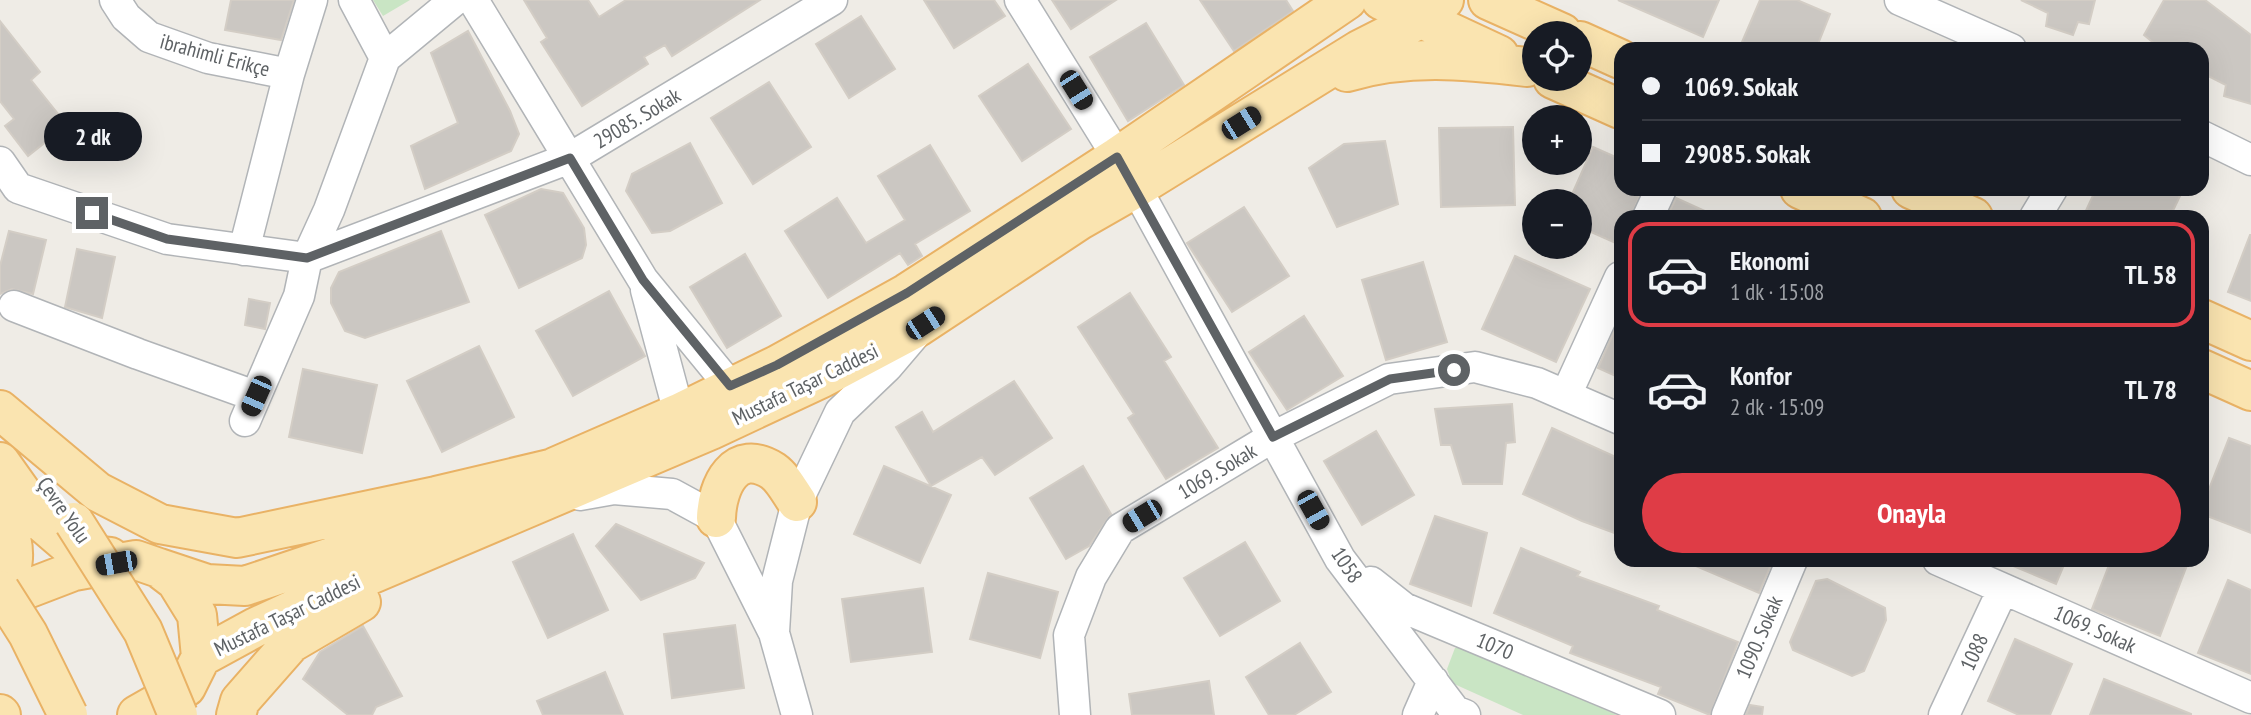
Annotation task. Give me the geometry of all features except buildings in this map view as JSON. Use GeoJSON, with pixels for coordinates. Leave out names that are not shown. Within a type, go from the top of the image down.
{"type":"FeatureCollection","features":[{"type":"Feature","properties":{"kind":"main road","name":"Mustafa Taşar Caddesi"},"geometry":{"type":"LineString","coordinates":[[0,462],[44,524],[79,554],[148,564],[207,584],[245,586],[546,485],[723,424],[822,378],[925,323],[1080,220],[1128,174],[1347,0]]}},
{"type":"Feature","properties":{"kind":"main road"},"geometry":{"type":"LineString","coordinates":[[1381,0],[1432,9],[1522,62]]}},
{"type":"Feature","properties":{"kind":"main road"},"geometry":{"type":"LineString","coordinates":[[1488,0],[1544,21]]}},
{"type":"Feature","properties":{"kind":"main road","name":"Mustafa Taşar Caddesi"},"geometry":{"type":"LineString","coordinates":[[137,715],[182,694],[256,627],[482,527],[546,485],[730,386],[777,365],[1128,174],[1304,84],[1432,9]]}},
{"type":"Feature","properties":{"kind":"main road"},"geometry":{"type":"LineString","coordinates":[[1592,44],[1614,56]]}},
{"type":"Feature","properties":{"kind":"main road"},"geometry":{"type":"LineString","coordinates":[[1304,84],[1372,64],[1414,59],[1467,60],[1522,69]]}},
{"type":"Feature","properties":{"kind":"main road"},"geometry":{"type":"LineString","coordinates":[[1580,91],[1614,106]]}},
{"type":"Feature","properties":{"kind":"main road"},"geometry":{"type":"LineString","coordinates":[[1816,196],[1846,210]]}},
{"type":"Feature","properties":{"kind":"main road"},"geometry":{"type":"LineString","coordinates":[[1926,196],[1958,210]]}},
{"type":"Feature","properties":{"kind":"main road"},"geometry":{"type":"LineString","coordinates":[[2209,322],[2251,341]]}},
{"type":"Feature","properties":{"kind":"main road"},"geometry":{"type":"LineString","coordinates":[[2209,372],[2251,391]]}},
{"type":"Feature","properties":{"kind":"main road"},"geometry":{"type":"LineString","coordinates":[[0,410],[98,492],[160,524],[237,538],[399,505],[546,485]]}},
{"type":"Feature","properties":{"kind":"main road","name":"Çevre Yolu"},"geometry":{"type":"LineString","coordinates":[[0,420],[74,522],[182,694]]}},
{"type":"Feature","properties":{"kind":"main road"},"geometry":{"type":"LineString","coordinates":[[716,518],[716,502],[722,485],[731,472],[743,464],[760,465],[775,472],[797,502]]}},
{"type":"Feature","properties":{"kind":"main road"},"geometry":{"type":"LineString","coordinates":[[0,509],[7,520],[13,553],[11,569],[0,589],[28,634],[68,715]]}},
{"type":"Feature","properties":{"kind":"main road"},"geometry":{"type":"LineString","coordinates":[[236,715],[240,701],[291,643],[482,527]]}},
{"type":"Feature","properties":{"kind":"main road"},"geometry":{"type":"LineString","coordinates":[[0,606],[27,589],[74,570],[148,564],[176,581],[197,615],[182,694]]}},
{"type":"Feature","properties":{"kind":"street","name":"ibrahimli Erikçe"},"geometry":{"type":"LineString","coordinates":[[115,0],[126,17],[149,37],[208,58],[289,74]]}},
{"type":"Feature","properties":{"kind":"street"},"geometry":{"type":"LineString","coordinates":[[244,250],[289,74],[312,0]]}},
{"type":"Feature","properties":{"kind":"street"},"geometry":{"type":"LineString","coordinates":[[354,0],[385,58]]}},
{"type":"Feature","properties":{"kind":"street"},"geometry":{"type":"LineString","coordinates":[[14,306],[138,354],[250,408],[299,296],[307,258],[328,210],[385,58],[455,0]]}},
{"type":"Feature","properties":{"kind":"street"},"geometry":{"type":"LineString","coordinates":[[474,0],[643,280],[730,386]]}},
{"type":"Feature","properties":{"kind":"street","name":"29085. Sokak"},"geometry":{"type":"LineString","coordinates":[[0,162],[18,188],[167,239],[307,258],[570,158],[832,0]]}},
{"type":"Feature","properties":{"kind":"street","name":"1058"},"geometry":{"type":"LineString","coordinates":[[1020,0],[1128,174],[1340,559],[1455,710],[1465,715]]}},
{"type":"Feature","properties":{"kind":"street"},"geometry":{"type":"LineString","coordinates":[[1900,0],[1995,42]]}},
{"type":"Feature","properties":{"kind":"street"},"geometry":{"type":"LineString","coordinates":[[2209,139],[2251,160]]}},
{"type":"Feature","properties":{"kind":"street"},"geometry":{"type":"LineString","coordinates":[[643,280],[679,413]]}},
{"type":"Feature","properties":{"kind":"street"},"geometry":{"type":"LineString","coordinates":[[1566,395],[1614,290]]}},
{"type":"Feature","properties":{"kind":"street"},"geometry":{"type":"LineString","coordinates":[[774,633],[777,581],[797,502],[840,412],[887,367],[925,323]]}},
{"type":"Feature","properties":{"kind":"street","name":"1069. Sokak"},"geometry":{"type":"LineString","coordinates":[[1075,715],[1069,635],[1091,577],[1120,529],[1273,437],[1390,379],[1475,367],[1537,383],[1614,416]]}},
{"type":"Feature","properties":{"kind":"street"},"geometry":{"type":"LineString","coordinates":[[546,485],[673,494],[716,518],[774,633],[797,715]]}},
{"type":"Feature","properties":{"kind":"street","name":"1070"},"geometry":{"type":"LineString","coordinates":[[1340,559],[1404,608],[1660,715]]}},
{"type":"Feature","properties":{"kind":"street","name":"1090. Sokak"},"geometry":{"type":"LineString","coordinates":[[1727,715],[1788,567]]}},
{"type":"Feature","properties":{"kind":"street","name":"1069. Sokak"},"geometry":{"type":"LineString","coordinates":[[1954,567],[2251,698]]}},
{"type":"Feature","properties":{"kind":"street","name":"1088"},"geometry":{"type":"LineString","coordinates":[[1944,715],[2003,589]]}},
{"type":"Feature","properties":{"kind":"street"},"geometry":{"type":"LineString","coordinates":[[1418,715],[1433,681]]}},
{"type":"Feature","properties":{"kind":"green space"},"geometry":{"type":"Polygon","coordinates":[[[373,0],[410,0],[383,16],[373,0]]]}},
{"type":"Feature","properties":{"kind":"green space"},"geometry":{"type":"Polygon","coordinates":[[[1469,647],[1617,715],[1523,715],[1452,683],[1447,669],[1455,648],[1469,647]]]}},
{"type":"Feature","properties":{"kind":"route"},"geometry":{"type":"LineString","coordinates":[[92,213],[167,239],[307,258],[570,158],[643,280],[730,386],[777,365],[907,293],[1117,157],[1273,437],[1390,379],[1454,370]]}}]}
